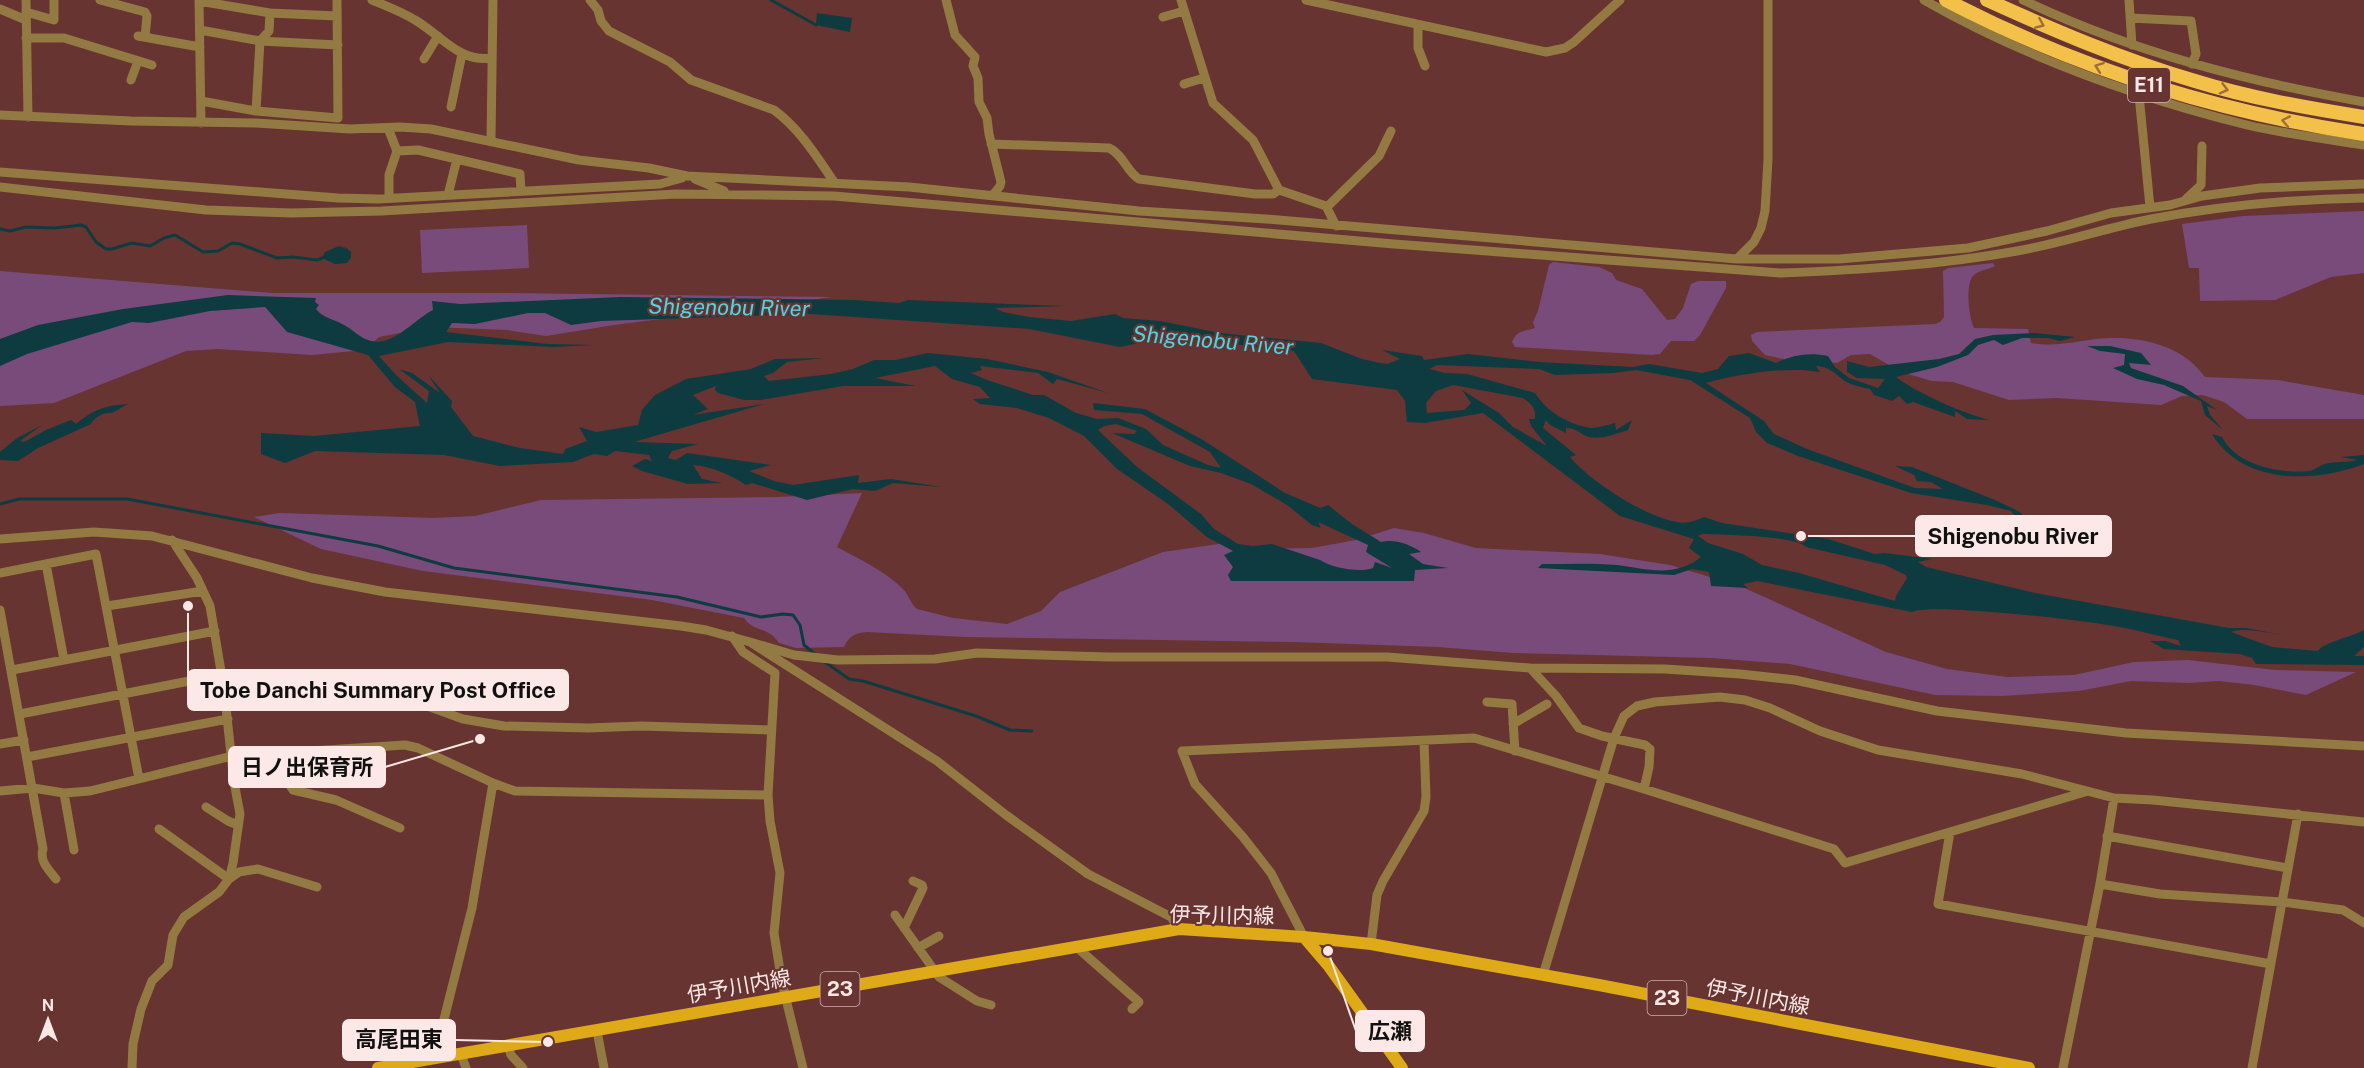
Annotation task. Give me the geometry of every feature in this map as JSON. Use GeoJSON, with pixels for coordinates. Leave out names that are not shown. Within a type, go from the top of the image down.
{"type":"FeatureCollection","features":[{"type":"Feature","properties":{"kind":"highway","name":"E11"},"geometry":{"type":"LineString","coordinates":[[1946,0],[2074,58],[2191,99],[2250,114],[2364,134]]}},
{"type":"Feature","properties":{"kind":"highway","name":"E11"},"geometry":{"type":"LineString","coordinates":[[1987,0],[2080,41],[2196,82],[2254,96],[2364,117]]}},
{"type":"Feature","properties":{"kind":"main road","name":"伊予川内線"},"geometry":{"type":"LineString","coordinates":[[378,1068],[1179,929],[1371,944],[2029,1068]]}},
{"type":"Feature","properties":{"kind":"main road"},"geometry":{"type":"LineString","coordinates":[[1304,937],[1328,965],[1402,1068]]}},
{"type":"Feature","properties":{"kind":"street"},"geometry":{"type":"LineString","coordinates":[[26,0],[28,117]]}},
{"type":"Feature","properties":{"kind":"street"},"geometry":{"type":"LineString","coordinates":[[0,9],[54,20],[54,0]]}},
{"type":"Feature","properties":{"kind":"street"},"geometry":{"type":"LineString","coordinates":[[100,0],[145,12],[147,16],[142,36],[200,47]]}},
{"type":"Feature","properties":{"kind":"street"},"geometry":{"type":"LineString","coordinates":[[201,123],[199,0],[270,13],[337,16]]}},
{"type":"Feature","properties":{"kind":"street"},"geometry":{"type":"LineString","coordinates":[[201,101],[256,111],[338,118],[337,0]]}},
{"type":"Feature","properties":{"kind":"street"},"geometry":{"type":"LineString","coordinates":[[372,0],[414,19],[462,54],[480,60],[492,58]]}},
{"type":"Feature","properties":{"kind":"street"},"geometry":{"type":"LineString","coordinates":[[491,140],[493,0]]}},
{"type":"Feature","properties":{"kind":"street"},"geometry":{"type":"LineString","coordinates":[[590,0],[609,31],[670,62],[691,80],[774,110],[810,148],[834,182]]}},
{"type":"Feature","properties":{"kind":"street"},"geometry":{"type":"LineString","coordinates":[[946,0],[955,35],[975,57],[973,66],[978,78],[978,102],[987,118],[1001,182],[993,195]]}},
{"type":"Feature","properties":{"kind":"street"},"geometry":{"type":"LineString","coordinates":[[1181,0],[1213,103],[1253,140],[1279,190],[1291,196],[1319,202],[1327,207],[1336,226]]}},
{"type":"Feature","properties":{"kind":"street"},"geometry":{"type":"LineString","coordinates":[[1306,0],[1536,51],[1556,51],[1574,42],[1620,0]]}},
{"type":"Feature","properties":{"kind":"street"},"geometry":{"type":"LineString","coordinates":[[1737,259],[1754,242],[1765,212],[1768,160],[1768,0]]}},
{"type":"Feature","properties":{"kind":"street"},"geometry":{"type":"LineString","coordinates":[[1924,0],[2016,46],[2139,95],[2249,125],[2364,145]]}},
{"type":"Feature","properties":{"kind":"street"},"geometry":{"type":"LineString","coordinates":[[2024,0],[2132,45],[2192,64],[2247,79],[2364,102]]}},
{"type":"Feature","properties":{"kind":"street"},"geometry":{"type":"LineString","coordinates":[[2129,0],[2132,45]]}},
{"type":"Feature","properties":{"kind":"street"},"geometry":{"type":"LineString","coordinates":[[1163,17],[1184,11]]}},
{"type":"Feature","properties":{"kind":"street"},"geometry":{"type":"LineString","coordinates":[[256,111],[260,41],[269,31],[270,13]]}},
{"type":"Feature","properties":{"kind":"street"},"geometry":{"type":"LineString","coordinates":[[2130,18],[2191,21],[2196,54],[2192,64]]}},
{"type":"Feature","properties":{"kind":"street"},"geometry":{"type":"LineString","coordinates":[[1418,26],[1418,48],[1425,66]]}},
{"type":"Feature","properties":{"kind":"street"},"geometry":{"type":"LineString","coordinates":[[200,30],[260,41],[338,45]]}},
{"type":"Feature","properties":{"kind":"street"},"geometry":{"type":"LineString","coordinates":[[424,59],[438,36]]}},
{"type":"Feature","properties":{"kind":"street"},"geometry":{"type":"LineString","coordinates":[[26,38],[64,38],[152,65]]}},
{"type":"Feature","properties":{"kind":"street"},"geometry":{"type":"LineString","coordinates":[[451,107],[462,54]]}},
{"type":"Feature","properties":{"kind":"street"},"geometry":{"type":"LineString","coordinates":[[131,80],[138,61]]}},
{"type":"Feature","properties":{"kind":"street"},"geometry":{"type":"LineString","coordinates":[[1184,84],[1204,78]]}},
{"type":"Feature","properties":{"kind":"street"},"geometry":{"type":"LineString","coordinates":[[2139,95],[2150,207]]}},
{"type":"Feature","properties":{"kind":"street"},"geometry":{"type":"LineString","coordinates":[[0,115],[256,123],[350,129],[446,130],[579,160],[648,168],[687,176],[909,187],[1139,211],[1266,219],[1737,259],[1839,259],[1968,248],[2047,231],[2111,213],[2170,205],[2186,199],[2260,189],[2364,184]]}},
{"type":"Feature","properties":{"kind":"street"},"geometry":{"type":"LineString","coordinates":[[388,128],[397,151],[389,175],[389,198]]}},
{"type":"Feature","properties":{"kind":"street"},"geometry":{"type":"LineString","coordinates":[[1327,207],[1379,156],[1391,131]]}},
{"type":"Feature","properties":{"kind":"street"},"geometry":{"type":"LineString","coordinates":[[991,144],[1109,148],[1117,153],[1134,176],[1139,179],[1255,194],[1273,194],[1279,190]]}},
{"type":"Feature","properties":{"kind":"street"},"geometry":{"type":"LineString","coordinates":[[2186,199],[2201,185],[2202,146]]}},
{"type":"Feature","properties":{"kind":"street"},"geometry":{"type":"LineString","coordinates":[[397,151],[418,150],[520,174],[520,191]]}},
{"type":"Feature","properties":{"kind":"street"},"geometry":{"type":"LineString","coordinates":[[448,195],[457,159]]}},
{"type":"Feature","properties":{"kind":"street"},"geometry":{"type":"LineString","coordinates":[[0,172],[338,198],[389,198],[660,184],[687,176],[729,194]]}},
{"type":"Feature","properties":{"kind":"street"},"geometry":{"type":"LineString","coordinates":[[0,187],[206,210],[291,213],[393,210],[676,194],[874,198],[1394,244],[1781,273],[1839,271],[1958,260],[2019,251],[2151,219],[2288,202],[2364,198]]}},
{"type":"Feature","properties":{"kind":"street"},"geometry":{"type":"LineString","coordinates":[[0,538],[94,532],[128,533],[172,540],[312,578],[386,592],[681,626],[732,636],[794,655],[838,660],[935,659],[976,653],[1108,657],[1388,657],[1530,668],[1665,669],[1795,680],[1937,711],[2102,730],[2364,747]]}},
{"type":"Feature","properties":{"kind":"street"},"geometry":{"type":"LineString","coordinates":[[172,540],[210,606],[224,689],[240,814],[229,879]]}},
{"type":"Feature","properties":{"kind":"street"},"geometry":{"type":"LineString","coordinates":[[0,573],[96,554],[139,779]]}},
{"type":"Feature","properties":{"kind":"street"},"geometry":{"type":"LineString","coordinates":[[46,564],[64,660]]}},
{"type":"Feature","properties":{"kind":"street"},"geometry":{"type":"LineString","coordinates":[[107,606],[203,591]]}},
{"type":"Feature","properties":{"kind":"street"},"geometry":{"type":"LineString","coordinates":[[0,610],[5,661],[12,670],[44,864],[56,879]]}},
{"type":"Feature","properties":{"kind":"street"},"geometry":{"type":"LineString","coordinates":[[12,670],[214,631]]}},
{"type":"Feature","properties":{"kind":"street"},"geometry":{"type":"LineString","coordinates":[[732,636],[743,652],[775,673],[768,795],[770,821],[780,873],[774,933],[786,998],[803,1068]]}},
{"type":"Feature","properties":{"kind":"street"},"geometry":{"type":"LineString","coordinates":[[750,642],[937,761],[1006,815],[1088,874],[1171,917],[1179,929]]}},
{"type":"Feature","properties":{"kind":"street"},"geometry":{"type":"LineString","coordinates":[[1530,668],[1556,696],[1579,728],[1650,748],[1644,789]]}},
{"type":"Feature","properties":{"kind":"street"},"geometry":{"type":"LineString","coordinates":[[20,714],[220,675]]}},
{"type":"Feature","properties":{"kind":"street"},"geometry":{"type":"LineString","coordinates":[[224,689],[356,680],[463,719],[504,726],[588,728],[641,726],[771,730]]}},
{"type":"Feature","properties":{"kind":"street"},"geometry":{"type":"LineString","coordinates":[[1543,975],[1614,738],[1624,716],[1637,706],[1655,702],[1720,697],[1745,700],[1770,708],[1820,731],[1878,750],[2022,774],[2114,798],[2364,822]]}},
{"type":"Feature","properties":{"kind":"street"},"geometry":{"type":"LineString","coordinates":[[1487,702],[1512,704],[1515,751]]}},
{"type":"Feature","properties":{"kind":"street"},"geometry":{"type":"LineString","coordinates":[[1513,724],[1547,704]]}},
{"type":"Feature","properties":{"kind":"street"},"geometry":{"type":"LineString","coordinates":[[27,758],[228,719]]}},
{"type":"Feature","properties":{"kind":"street"},"geometry":{"type":"LineString","coordinates":[[1304,937],[1271,873],[1243,837],[1195,784],[1182,751],[1474,738],[1834,849],[1845,863],[2085,792]]}},
{"type":"Feature","properties":{"kind":"street"},"geometry":{"type":"LineString","coordinates":[[0,744],[24,740]]}},
{"type":"Feature","properties":{"kind":"street"},"geometry":{"type":"LineString","coordinates":[[1371,944],[1377,895],[1424,811],[1426,797],[1424,741]]}},
{"type":"Feature","properties":{"kind":"street"},"geometry":{"type":"LineString","coordinates":[[0,791],[33,788],[64,793],[90,791],[232,756],[405,745],[418,748],[515,791],[768,795]]}},
{"type":"Feature","properties":{"kind":"street"},"geometry":{"type":"LineString","coordinates":[[294,752],[289,784],[293,790],[336,800],[400,828]]}},
{"type":"Feature","properties":{"kind":"street"},"geometry":{"type":"LineString","coordinates":[[434,1059],[472,908],[493,783]]}},
{"type":"Feature","properties":{"kind":"street"},"geometry":{"type":"LineString","coordinates":[[64,793],[74,850]]}},
{"type":"Feature","properties":{"kind":"street"},"geometry":{"type":"LineString","coordinates":[[2063,1068],[2100,884],[2114,798]]}},
{"type":"Feature","properties":{"kind":"street"},"geometry":{"type":"LineString","coordinates":[[206,807],[238,825]]}},
{"type":"Feature","properties":{"kind":"street"},"geometry":{"type":"LineString","coordinates":[[2252,1068],[2298,814]]}},
{"type":"Feature","properties":{"kind":"street"},"geometry":{"type":"LineString","coordinates":[[159,829],[229,879]]}},
{"type":"Feature","properties":{"kind":"street"},"geometry":{"type":"LineString","coordinates":[[1950,832],[1938,904],[2271,964]]}},
{"type":"Feature","properties":{"kind":"street"},"geometry":{"type":"LineString","coordinates":[[2108,836],[2289,868]]}},
{"type":"Feature","properties":{"kind":"street"},"geometry":{"type":"LineString","coordinates":[[132,1068],[133,1044],[141,1009],[152,981],[168,965],[173,935],[184,917],[219,892],[229,879],[239,872],[258,869],[317,887]]}},
{"type":"Feature","properties":{"kind":"street"},"geometry":{"type":"LineString","coordinates":[[904,928],[922,888],[922,885],[913,881]]}},
{"type":"Feature","properties":{"kind":"street"},"geometry":{"type":"LineString","coordinates":[[2100,884],[2160,894],[2282,902],[2343,910],[2364,923]]}},
{"type":"Feature","properties":{"kind":"street"},"geometry":{"type":"LineString","coordinates":[[895,915],[939,977],[977,1001],[991,1005]]}},
{"type":"Feature","properties":{"kind":"street"},"geometry":{"type":"LineString","coordinates":[[918,948],[939,936]]}},
{"type":"Feature","properties":{"kind":"street"},"geometry":{"type":"LineString","coordinates":[[1080,946],[1081,951],[1139,1002],[1132,1009]]}},
{"type":"Feature","properties":{"kind":"street"},"geometry":{"type":"LineString","coordinates":[[597,1031],[604,1068]]}},
{"type":"Feature","properties":{"kind":"street"},"geometry":{"type":"LineString","coordinates":[[508,1046],[511,1055],[523,1068]]}},
{"type":"Feature","properties":{"kind":"street"},"geometry":{"type":"LineString","coordinates":[[460,1054],[466,1068]]}},
{"type":"Feature","properties":{"kind":"shaded area"},"geometry":{"type":"Polygon","coordinates":[[[2364,211],[2364,273],[2331,277],[2275,300],[2200,301],[2199,268],[2189,268],[2182,224],[2243,216],[2364,211]]]}},
{"type":"Feature","properties":{"kind":"shaded area"},"geometry":{"type":"Polygon","coordinates":[[[527,225],[529,268],[422,273],[420,230],[527,225]]]}},
{"type":"Feature","properties":{"kind":"shaded area"},"geometry":{"type":"Polygon","coordinates":[[[1553,262],[1599,267],[1612,273],[1616,280],[1642,289],[1667,320],[1675,319],[1683,308],[1691,284],[1698,281],[1726,281],[1726,288],[1700,335],[1694,341],[1671,341],[1660,354],[1515,347],[1512,342],[1516,335],[1535,328],[1533,322],[1538,311],[1549,265],[1553,262]]]}},
{"type":"Feature","properties":{"kind":"shaded area"},"geometry":{"type":"Polygon","coordinates":[[[1993,263],[1995,266],[1978,272],[1971,280],[1969,302],[1974,328],[2028,329],[2031,343],[2042,344],[2110,338],[2150,342],[2175,351],[2186,358],[2205,377],[2278,380],[2364,395],[2364,419],[2247,419],[2224,402],[2203,395],[2182,396],[2161,405],[2056,398],[2009,400],[1953,382],[1932,381],[1901,372],[1870,354],[1851,355],[1837,363],[1792,361],[1765,355],[1752,341],[1751,335],[1757,332],[1935,324],[1944,317],[1943,271],[1948,268],[1993,263]]]}},
{"type":"Feature","properties":{"kind":"shaded area"},"geometry":{"type":"Polygon","coordinates":[[[0,271],[273,293],[833,297],[546,336],[507,330],[432,327],[379,337],[365,350],[312,355],[218,349],[186,351],[54,403],[0,406],[0,271]]]}},
{"type":"Feature","properties":{"kind":"shaded area"},"geometry":{"type":"Polygon","coordinates":[[[862,493],[837,547],[888,577],[903,589],[917,609],[953,618],[1007,624],[1041,611],[1060,592],[1163,552],[1219,544],[1256,549],[1312,548],[1356,540],[1394,528],[1424,533],[1476,548],[1600,554],[1670,565],[1740,586],[1886,652],[1947,669],[2007,677],[2074,675],[2134,662],[2188,660],[2275,670],[2356,672],[2306,695],[2219,681],[2188,683],[2131,681],[2079,691],[2002,696],[1935,695],[1790,664],[1711,658],[1513,653],[1438,647],[1294,642],[965,637],[867,632],[853,636],[844,647],[796,648],[779,643],[770,634],[752,626],[744,618],[652,600],[423,571],[321,549],[254,517],[280,513],[434,518],[475,516],[541,500],[778,497],[862,493]]]}},
{"type":"Feature","properties":{"kind":"water"},"geometry":{"type":"Polygon","coordinates":[[[817,13],[852,18],[850,32],[816,25],[817,13]]]}},
{"type":"Feature","properties":{"kind":"water"},"geometry":{"type":"Polygon","coordinates":[[[339,246],[351,252],[351,258],[347,263],[335,264],[322,258],[325,252],[339,246]]]}},
{"type":"Feature","properties":{"kind":"water"},"geometry":{"type":"Polygon","coordinates":[[[228,295],[316,298],[315,302],[319,305],[316,309],[322,314],[365,339],[377,342],[394,337],[433,310],[432,301],[460,304],[620,297],[854,300],[899,303],[908,300],[1065,306],[995,308],[1003,312],[1029,317],[1071,321],[1115,314],[1123,318],[1160,321],[1220,333],[1321,343],[1362,359],[1387,364],[1400,359],[1382,350],[1422,356],[1424,360],[1468,354],[1539,362],[1633,367],[1649,364],[1702,373],[1718,369],[1729,356],[1749,353],[1776,363],[1788,358],[1814,354],[1828,356],[1835,367],[1849,378],[1878,388],[1885,379],[1857,378],[1847,372],[1847,361],[1869,367],[1939,359],[1959,354],[1975,339],[1993,335],[2035,333],[2075,337],[2060,341],[2048,338],[2022,338],[2003,345],[1994,340],[1978,345],[1968,355],[1937,367],[1896,377],[1941,402],[1990,420],[1967,419],[1955,411],[1955,417],[1913,402],[1907,404],[1899,396],[1892,401],[1874,395],[1870,389],[1848,383],[1830,370],[1816,366],[1820,372],[1792,370],[1763,372],[1706,383],[1764,421],[1774,434],[1807,449],[1915,488],[1943,489],[1931,482],[1917,481],[1914,475],[1895,466],[1912,467],[1995,500],[2020,512],[2026,518],[2070,529],[2036,526],[2017,518],[2011,511],[1987,505],[1911,493],[1798,456],[1767,443],[1756,432],[1750,418],[1690,380],[1636,370],[1555,375],[1539,369],[1437,365],[1429,369],[1445,373],[1467,374],[1535,393],[1552,411],[1583,426],[1594,428],[1615,423],[1616,430],[1632,420],[1628,430],[1600,438],[1589,437],[1569,428],[1566,428],[1566,433],[1550,425],[1546,420],[1543,428],[1576,455],[1570,457],[1604,487],[1634,506],[1664,519],[1684,523],[1704,517],[1722,523],[1828,539],[1875,554],[1885,553],[1932,559],[1918,562],[1926,567],[2035,593],[2229,628],[2246,628],[2282,635],[2249,630],[2231,632],[2272,647],[2318,651],[2326,645],[2364,630],[2364,647],[2354,656],[2364,656],[2364,665],[2256,664],[2252,658],[2240,654],[2164,649],[2150,641],[2165,641],[2181,646],[2178,640],[2103,624],[1947,609],[1912,612],[1757,581],[1743,584],[1748,588],[1711,586],[1709,572],[1692,569],[1674,575],[1538,568],[1542,564],[1589,564],[1671,570],[1691,564],[1701,557],[1689,548],[1694,539],[1620,516],[1483,413],[1425,423],[1407,422],[1405,401],[1397,390],[1312,379],[1294,351],[1167,337],[1120,347],[1029,329],[811,314],[601,321],[571,325],[545,313],[528,313],[475,324],[452,323],[446,332],[547,344],[593,345],[554,347],[448,342],[379,356],[427,403],[429,391],[399,369],[412,373],[440,393],[428,375],[452,401],[451,407],[473,436],[520,448],[563,454],[565,449],[587,441],[579,427],[596,432],[638,425],[642,410],[655,395],[686,379],[751,369],[775,359],[823,358],[787,362],[773,373],[764,376],[769,381],[831,374],[853,369],[874,360],[895,360],[928,353],[987,359],[1048,372],[1108,393],[1057,379],[1053,384],[1038,373],[980,366],[982,370],[971,373],[1033,395],[1044,395],[1076,413],[1097,419],[1118,418],[1146,429],[1163,445],[1208,465],[1221,468],[1210,452],[1142,414],[1094,410],[1093,403],[1145,409],[1203,440],[1285,493],[1320,508],[1328,505],[1352,524],[1381,542],[1391,541],[1407,545],[1421,552],[1409,554],[1423,564],[1448,568],[1415,570],[1414,581],[1231,581],[1228,575],[1233,567],[1224,555],[1233,551],[1207,537],[1168,504],[1117,469],[1084,436],[1049,418],[1017,408],[980,404],[973,399],[990,398],[980,387],[952,379],[935,366],[875,378],[916,386],[843,386],[761,400],[744,400],[718,393],[715,390],[716,386],[693,395],[708,409],[693,415],[764,404],[634,442],[698,444],[672,451],[668,458],[676,460],[687,453],[771,465],[749,471],[774,481],[793,485],[859,475],[858,483],[891,479],[941,487],[893,483],[875,491],[853,489],[807,500],[752,483],[746,485],[721,472],[693,465],[702,479],[722,483],[688,484],[632,466],[645,459],[652,461],[649,455],[615,451],[607,456],[594,454],[573,462],[500,466],[444,455],[315,451],[285,463],[261,454],[261,433],[314,436],[420,426],[415,402],[395,387],[368,355],[287,332],[265,307],[210,311],[149,323],[132,322],[27,354],[0,366],[0,339],[38,325],[123,309],[228,295]],[[1453,385],[1436,391],[1426,403],[1427,413],[1464,410],[1471,403],[1462,390],[1499,413],[1513,427],[1547,446],[1531,426],[1529,419],[1535,419],[1534,409],[1523,398],[1453,385]],[[1116,424],[1104,426],[1098,430],[1137,467],[1201,514],[1214,529],[1238,544],[1253,546],[1272,544],[1346,569],[1373,568],[1375,562],[1392,568],[1366,552],[1368,545],[1318,522],[1321,528],[1312,525],[1287,505],[1251,484],[1221,473],[1190,466],[1112,433],[1134,434],[1137,431],[1116,424]],[[1702,534],[1698,536],[1708,543],[1743,554],[1762,565],[1799,573],[1895,601],[1907,578],[1906,575],[1885,565],[1806,547],[1787,540],[1741,535],[1702,534]]]}},
{"type":"Feature","properties":{"kind":"water"},"geometry":{"type":"Polygon","coordinates":[[[2087,346],[2110,346],[2141,353],[2151,365],[2129,363],[2131,368],[2183,386],[2217,410],[2207,406],[2210,415],[2223,430],[2205,415],[2201,401],[2164,385],[2137,379],[2113,368],[2124,365],[2125,354],[2100,351],[2087,346]]]}},
{"type":"Feature","properties":{"kind":"water"},"geometry":{"type":"Polygon","coordinates":[[[128,404],[38,448],[18,461],[0,460],[0,452],[17,438],[42,425],[20,441],[24,442],[71,420],[76,424],[100,409],[128,404]]]}},
{"type":"Feature","properties":{"kind":"water"},"geometry":{"type":"Polygon","coordinates":[[[2212,434],[2222,437],[2237,455],[2272,469],[2309,471],[2329,463],[2357,460],[2341,457],[2364,455],[2364,464],[2324,474],[2281,475],[2261,471],[2242,463],[2225,451],[2212,434]]]}},
{"type":"Feature","properties":{"kind":"waterway"},"geometry":{"type":"LineString","coordinates":[[771,0],[816,25]]}},
{"type":"Feature","properties":{"kind":"waterway"},"geometry":{"type":"LineString","coordinates":[[0,229],[10,231],[26,227],[55,228],[81,225],[86,227],[96,242],[106,249],[132,243],[150,246],[175,235],[203,252],[218,251],[232,243],[277,258],[317,260],[322,258]]}},
{"type":"Feature","properties":{"kind":"waterway"},"geometry":{"type":"LineString","coordinates":[[0,504],[19,499],[127,499],[378,546],[454,568],[677,597],[761,617],[793,615],[800,625],[804,645],[815,654]]}},
{"type":"Feature","properties":{"kind":"waterway"},"geometry":{"type":"LineString","coordinates":[[825,662],[849,679],[863,681],[976,716],[1010,730],[1032,731]]}},
{"type":"Feature","properties":{"kind":"place","name":"Shigenobu River"},"geometry":{"type":"Point","coordinates":[1801,536]}},
{"type":"Feature","properties":{"kind":"place","name":"Tobe Danchi Summary Post Office"},"geometry":{"type":"Point","coordinates":[188,606]}},
{"type":"Feature","properties":{"kind":"place","name":"日ノ出保育所"},"geometry":{"type":"Point","coordinates":[480,739]}},
{"type":"Feature","properties":{"kind":"place","name":"広瀬"},"geometry":{"type":"Point","coordinates":[1328,951]}},
{"type":"Feature","properties":{"kind":"place","name":"高尾田東"},"geometry":{"type":"Point","coordinates":[548,1042]}}]}
